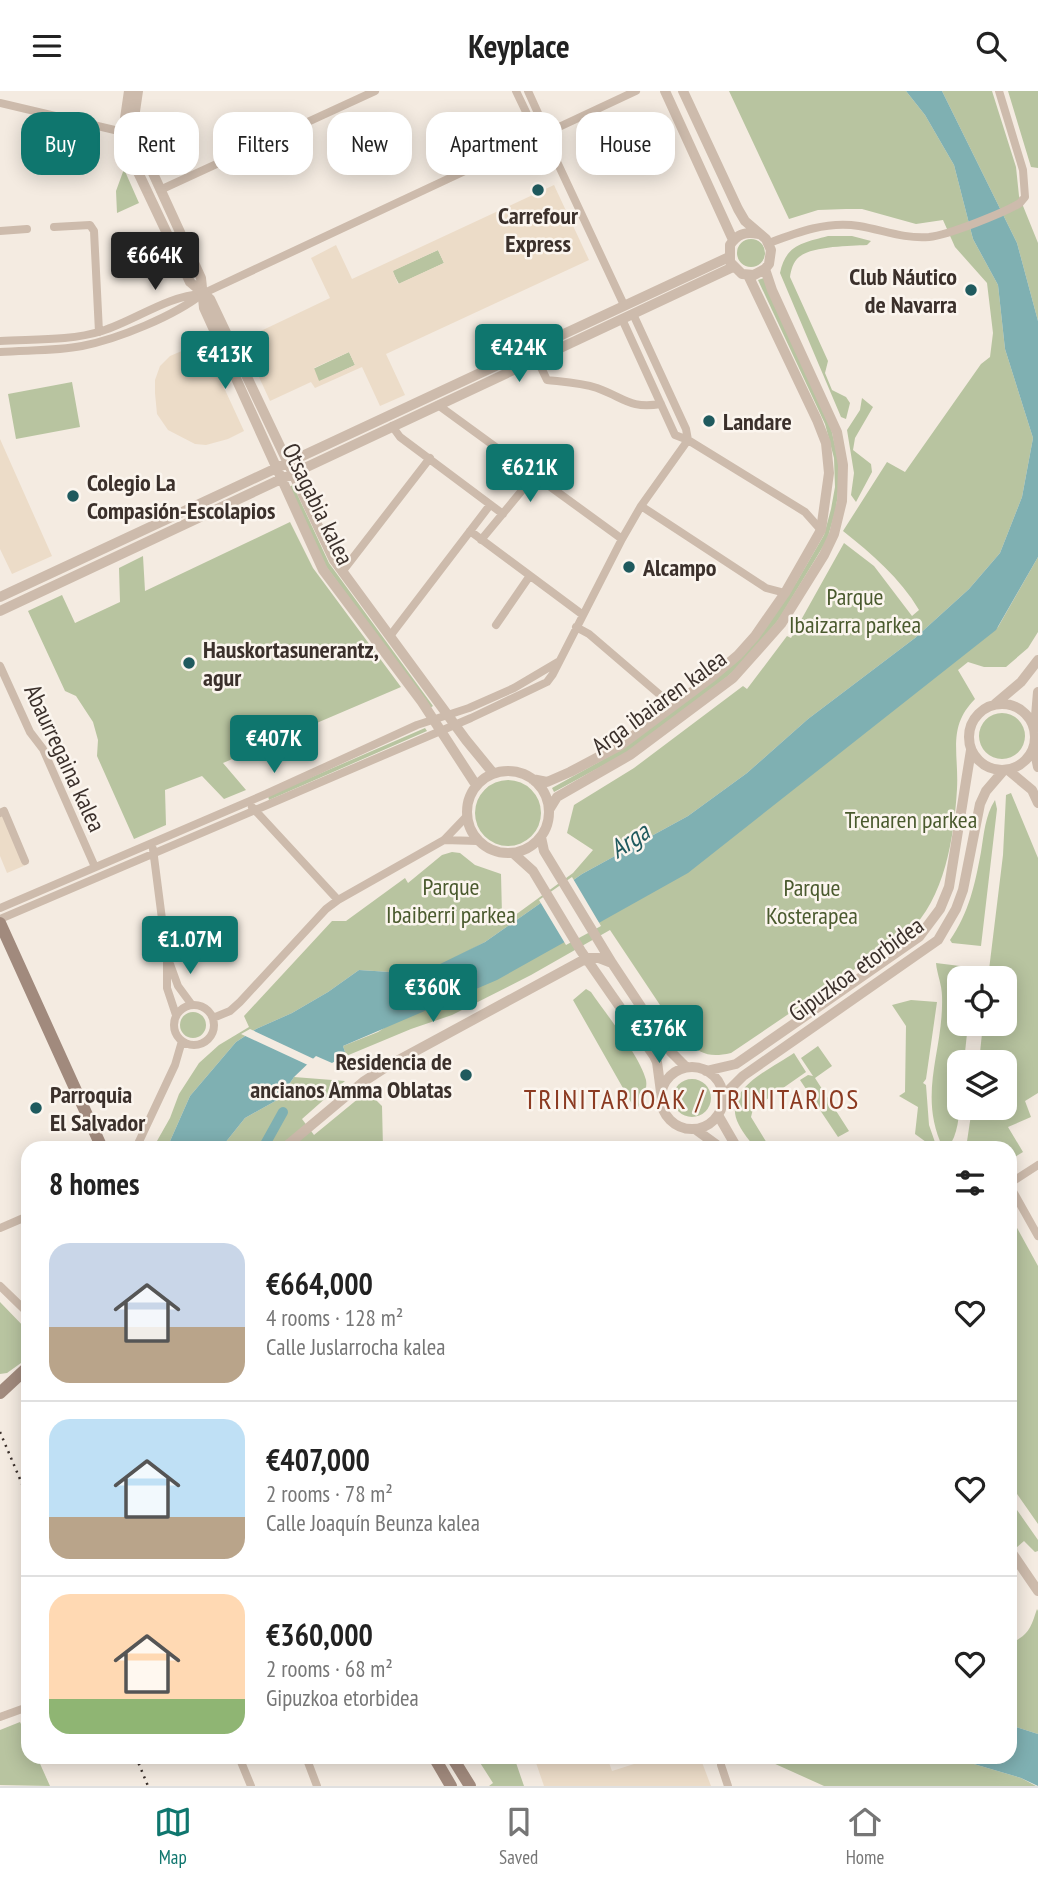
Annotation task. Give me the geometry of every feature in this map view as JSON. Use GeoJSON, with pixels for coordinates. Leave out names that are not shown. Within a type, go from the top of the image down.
{"type":"FeatureCollection","features":[{"type":"Feature","properties":{"kind":"main road"},"geometry":{"type":"LineString","coordinates":[[0,921],[100,1141]]}},
{"type":"Feature","properties":{"kind":"main road"},"geometry":{"type":"LineString","coordinates":[[0,1393],[21,1374]]}},
{"type":"Feature","properties":{"kind":"main road"},"geometry":{"type":"LineString","coordinates":[[438,1764],[451,1786]]}},
{"type":"Feature","properties":{"kind":"main road"},"geometry":{"type":"LineString","coordinates":[[456,1764],[470,1786]]}},
{"type":"Feature","properties":{"kind":"street"},"geometry":{"type":"LineString","coordinates":[[126,112],[129,91]]}},
{"type":"Feature","properties":{"kind":"street","name":"Otsagabia kalea"},"geometry":{"type":"LineString","coordinates":[[138,91],[134,118],[135,134],[201,278],[204,309],[323,570],[433,719],[476,785]]}},
{"type":"Feature","properties":{"kind":"street"},"geometry":{"type":"LineString","coordinates":[[160,190],[375,91]]}},
{"type":"Feature","properties":{"kind":"street"},"geometry":{"type":"LineString","coordinates":[[516,91],[529,112]]}},
{"type":"Feature","properties":{"kind":"street"},"geometry":{"type":"LineString","coordinates":[[528,91],[535,112]]}},
{"type":"Feature","properties":{"kind":"street"},"geometry":{"type":"LineString","coordinates":[[562,125],[636,91]]}},
{"type":"Feature","properties":{"kind":"street"},"geometry":{"type":"LineString","coordinates":[[665,91],[733,240],[729,257],[733,267],[748,275],[754,275],[765,269],[772,257],[769,243],[745,221],[738,209],[683,91]]}},
{"type":"Feature","properties":{"kind":"street"},"geometry":{"type":"LineString","coordinates":[[769,243],[816,227],[839,225],[860,226],[892,235],[932,237],[1017,205],[1025,197],[1025,179],[999,91]]}},
{"type":"Feature","properties":{"kind":"street"},"geometry":{"type":"LineString","coordinates":[[0,103],[114,130]]}},
{"type":"Feature","properties":{"kind":"street"},"geometry":{"type":"LineString","coordinates":[[562,174],[624,305]]}},
{"type":"Feature","properties":{"kind":"street","name":"Otsagabia kalea"},"geometry":{"type":"LineString","coordinates":[[139,175],[190,282],[211,299],[334,560],[493,773]]}},
{"type":"Feature","properties":{"kind":"street"},"geometry":{"type":"LineString","coordinates":[[0,352],[81,346],[116,337],[188,305],[202,294],[456,175]]}},
{"type":"Feature","properties":{"kind":"street"},"geometry":{"type":"LineString","coordinates":[[54,227],[90,225],[94,231],[99,332]]}},
{"type":"Feature","properties":{"kind":"street"},"geometry":{"type":"LineString","coordinates":[[0,231],[27,229]]}},
{"type":"Feature","properties":{"kind":"street"},"geometry":{"type":"LineString","coordinates":[[733,240],[745,233],[758,234]]}},
{"type":"Feature","properties":{"kind":"street"},"geometry":{"type":"LineString","coordinates":[[0,597],[729,257]]}},
{"type":"Feature","properties":{"kind":"street"},"geometry":{"type":"LineString","coordinates":[[0,611],[733,267]]}},
{"type":"Feature","properties":{"kind":"street","name":"Arga ibaiaren kalea"},"geometry":{"type":"LineString","coordinates":[[549,810],[557,797],[630,755],[733,678],[780,624],[824,555],[834,534],[842,501],[843,465],[837,432],[765,269]]}},
{"type":"Feature","properties":{"kind":"street","name":"Arga ibaiaren kalea"},"geometry":{"type":"LineString","coordinates":[[533,779],[547,782],[621,745],[738,655],[785,593],[821,530],[829,473],[826,443],[748,275]]}},
{"type":"Feature","properties":{"kind":"street"},"geometry":{"type":"LineString","coordinates":[[0,341],[72,337],[99,332],[185,295],[202,294]]}},
{"type":"Feature","properties":{"kind":"street"},"geometry":{"type":"LineString","coordinates":[[0,908],[433,719],[451,720],[547,682],[641,506],[688,440],[686,429],[633,314]]}},
{"type":"Feature","properties":{"kind":"street"},"geometry":{"type":"LineString","coordinates":[[621,319],[675,435],[688,440],[804,512],[821,530]]}},
{"type":"Feature","properties":{"kind":"street"},"geometry":{"type":"LineString","coordinates":[[537,359],[547,380],[598,389],[640,407],[661,404]]}},
{"type":"Feature","properties":{"kind":"street"},"geometry":{"type":"LineString","coordinates":[[438,405],[622,539]]}},
{"type":"Feature","properties":{"kind":"street"},"geometry":{"type":"LineString","coordinates":[[392,426],[400,437],[503,514]]}},
{"type":"Feature","properties":{"kind":"street"},"geometry":{"type":"LineString","coordinates":[[342,572],[430,458]]}},
{"type":"Feature","properties":{"kind":"street"},"geometry":{"type":"LineString","coordinates":[[481,540],[534,476]]}},
{"type":"Feature","properties":{"kind":"street"},"geometry":{"type":"LineString","coordinates":[[390,636],[490,505]]}},
{"type":"Feature","properties":{"kind":"street"},"geometry":{"type":"LineString","coordinates":[[641,506],[766,589],[785,593]]}},
{"type":"Feature","properties":{"kind":"street"},"geometry":{"type":"LineString","coordinates":[[470,531],[583,615]]}},
{"type":"Feature","properties":{"kind":"street"},"geometry":{"type":"LineString","coordinates":[[496,625],[529,577]]}},
{"type":"Feature","properties":{"kind":"street"},"geometry":{"type":"LineString","coordinates":[[576,627],[589,634],[673,706]]}},
{"type":"Feature","properties":{"kind":"street"},"geometry":{"type":"LineString","coordinates":[[1038,660],[1021,682],[974,718],[969,734],[971,750],[975,757],[988,767],[1006,770],[1032,790],[1038,803]]}},
{"type":"Feature","properties":{"kind":"street","name":"Abaurregaina kalea"},"geometry":{"type":"LineString","coordinates":[[0,666],[30,732],[43,749],[94,867]]}},
{"type":"Feature","properties":{"kind":"street"},"geometry":{"type":"LineString","coordinates":[[1038,692],[1034,746],[1038,767]]}},
{"type":"Feature","properties":{"kind":"street"},"geometry":{"type":"LineString","coordinates":[[995,704],[1006,703],[1025,713],[1035,732]]}},
{"type":"Feature","properties":{"kind":"street"},"geometry":{"type":"LineString","coordinates":[[0,921],[441,731],[451,720]]}},
{"type":"Feature","properties":{"kind":"street"},"geometry":{"type":"LineString","coordinates":[[1006,770],[1027,759],[1034,746]]}},
{"type":"Feature","properties":{"kind":"street","name":"Gipuzkoa etorbidea"},"geometry":{"type":"LineString","coordinates":[[706,1070],[736,1064],[919,937],[940,909],[949,887],[971,750]]}},
{"type":"Feature","properties":{"kind":"street","name":"Gipuzkoa etorbidea"},"geometry":{"type":"LineString","coordinates":[[723,1096],[743,1076],[937,940],[956,909],[963,890],[980,804],[986,791],[1006,770]]}},
{"type":"Feature","properties":{"kind":"street"},"geometry":{"type":"LineString","coordinates":[[506,771],[533,779],[547,798],[549,810],[546,829],[541,837],[524,851],[513,853],[492,851],[477,841],[466,817],[467,805],[476,785],[493,773],[506,771]]}},
{"type":"Feature","properties":{"kind":"street"},"geometry":{"type":"LineString","coordinates":[[249,801],[254,810],[338,900]]}},
{"type":"Feature","properties":{"kind":"street"},"geometry":{"type":"LineString","coordinates":[[0,813],[4,811],[25,861]]}},
{"type":"Feature","properties":{"kind":"street"},"geometry":{"type":"LineString","coordinates":[[213,1018],[230,1011],[240,1002],[326,909],[444,841],[466,817]]}},
{"type":"Feature","properties":{"kind":"street"},"geometry":{"type":"LineString","coordinates":[[541,837],[544,852],[612,963],[671,1052],[686,1067]]}},
{"type":"Feature","properties":{"kind":"street"},"geometry":{"type":"LineString","coordinates":[[444,841],[477,841]]}},
{"type":"Feature","properties":{"kind":"street"},"geometry":{"type":"LineString","coordinates":[[152,843],[167,958],[167,988],[176,1015],[175,1032],[182,1041],[194,1045],[206,1041],[214,1031],[213,1018],[205,1007],[185,1006],[176,1015]]}},
{"type":"Feature","properties":{"kind":"street"},"geometry":{"type":"LineString","coordinates":[[513,853],[525,862],[538,879],[654,1056],[665,1115],[684,1129],[695,1129],[712,1122],[718,1115],[723,1096],[720,1086],[706,1070],[686,1067],[674,1072],[661,1092]]}},
{"type":"Feature","properties":{"kind":"street"},"geometry":{"type":"LineString","coordinates":[[292,1141],[386,1067],[584,953],[612,963]]}},
{"type":"Feature","properties":{"kind":"street"},"geometry":{"type":"LineString","coordinates":[[167,958],[178,986],[192,1005]]}},
{"type":"Feature","properties":{"kind":"street"},"geometry":{"type":"LineString","coordinates":[[139,1141],[175,1065],[182,1041]]}},
{"type":"Feature","properties":{"kind":"street"},"geometry":{"type":"LineString","coordinates":[[718,1115],[733,1141]]}},
{"type":"Feature","properties":{"kind":"street"},"geometry":{"type":"LineString","coordinates":[[695,1129],[711,1141]]}},
{"type":"Feature","properties":{"kind":"street"},"geometry":{"type":"LineString","coordinates":[[1017,1179],[1038,1165]]}},
{"type":"Feature","properties":{"kind":"street"},"geometry":{"type":"LineString","coordinates":[[1017,1197],[1038,1236]]}},
{"type":"Feature","properties":{"kind":"street"},"geometry":{"type":"LineString","coordinates":[[0,1227],[21,1219]]}},
{"type":"Feature","properties":{"kind":"street"},"geometry":{"type":"LineString","coordinates":[[0,1286],[21,1306]]}},
{"type":"Feature","properties":{"kind":"street"},"geometry":{"type":"LineString","coordinates":[[1017,1560],[1038,1591]]}},
{"type":"Feature","properties":{"kind":"street"},"geometry":{"type":"LineString","coordinates":[[0,1717],[21,1709]]}},
{"type":"Feature","properties":{"kind":"street"},"geometry":{"type":"LineString","coordinates":[[242,1764],[251,1786]]}},
{"type":"Feature","properties":{"kind":"street"},"geometry":{"type":"LineString","coordinates":[[309,1764],[317,1786]]}},
{"type":"Feature","properties":{"kind":"street"},"geometry":{"type":"LineString","coordinates":[[721,1764],[728,1786]]}},
{"type":"Feature","properties":{"kind":"green space"},"geometry":{"type":"Polygon","coordinates":[[[729,91],[906,91],[925,115],[954,165],[973,239],[998,285],[1005,349],[1033,438],[1022,497],[1000,553],[969,589],[915,638],[808,719],[747,773],[688,816],[582,874],[485,942],[411,981],[390,972],[359,970],[292,1013],[256,1029],[236,1042],[190,1096],[170,1141],[157,1141],[179,1094],[199,1063],[219,1045],[249,1027],[244,1016],[332,921],[346,921],[405,878],[408,883],[442,855],[452,852],[460,853],[475,865],[501,874],[502,915],[507,921],[573,873],[593,850],[567,833],[574,805],[634,768],[743,686],[747,689],[787,636],[791,638],[844,543],[874,566],[912,616],[919,610],[885,567],[843,531],[887,462],[905,472],[981,364],[990,357],[993,333],[987,283],[955,247],[943,220],[916,224],[862,209],[818,210],[789,219],[729,91]]]}},
{"type":"Feature","properties":{"kind":"green space"},"geometry":{"type":"Polygon","coordinates":[[[942,91],[992,91],[1016,167],[1019,196],[1038,243],[1038,321],[1017,243],[942,91]]]}},
{"type":"Feature","properties":{"kind":"green space"},"geometry":{"type":"Polygon","coordinates":[[[1008,91],[1038,91],[1038,168],[1031,167],[1008,91]]]}},
{"type":"Feature","properties":{"kind":"green space"},"geometry":{"type":"Polygon","coordinates":[[[122,175],[127,175],[139,203],[117,213],[116,191],[122,175]]]}},
{"type":"Feature","properties":{"kind":"green space"},"geometry":{"type":"Polygon","coordinates":[[[828,236],[852,236],[871,241],[867,245],[832,247],[805,253],[795,261],[790,277],[828,361],[825,373],[832,390],[846,397],[850,403],[846,419],[841,417],[780,273],[791,250],[803,243],[828,236]]]}},
{"type":"Feature","properties":{"kind":"green space"},"geometry":{"type":"Polygon","coordinates":[[[751,239],[761,243],[765,253],[761,263],[751,267],[741,263],[737,253],[741,243],[751,239]]]}},
{"type":"Feature","properties":{"kind":"green space"},"geometry":{"type":"Polygon","coordinates":[[[438,250],[444,263],[399,284],[392,271],[438,250]]]}},
{"type":"Feature","properties":{"kind":"green space"},"geometry":{"type":"Polygon","coordinates":[[[764,278],[831,428],[838,459],[839,483],[836,509],[827,540],[779,619],[744,662],[628,752],[554,792],[552,788],[624,748],[725,671],[796,583],[824,535],[835,487],[834,458],[825,424],[758,280],[764,278]]]}},
{"type":"Feature","properties":{"kind":"green space"},"geometry":{"type":"Polygon","coordinates":[[[349,352],[355,365],[319,382],[313,369],[349,352]]]}},
{"type":"Feature","properties":{"kind":"green space"},"geometry":{"type":"Polygon","coordinates":[[[72,382],[80,427],[16,439],[8,394],[72,382]]]}},
{"type":"Feature","properties":{"kind":"green space"},"geometry":{"type":"Polygon","coordinates":[[[862,398],[873,407],[855,438],[853,450],[871,464],[872,472],[856,502],[851,495],[854,473],[847,430],[860,410],[862,398]]]}},
{"type":"Feature","properties":{"kind":"green space"},"geometry":{"type":"Polygon","coordinates":[[[293,485],[329,563],[433,706],[430,708],[325,565],[289,487],[293,485]]]}},
{"type":"Feature","properties":{"kind":"green space"},"geometry":{"type":"Polygon","coordinates":[[[290,522],[313,568],[401,687],[223,763],[246,790],[224,799],[202,776],[165,790],[166,825],[134,839],[97,756],[98,740],[93,722],[76,696],[65,691],[28,611],[62,595],[75,623],[120,602],[119,568],[143,556],[145,591],[290,522]]]}},
{"type":"Feature","properties":{"kind":"green space"},"geometry":{"type":"Polygon","coordinates":[[[1038,557],[1038,632],[1028,648],[1006,667],[984,667],[968,662],[958,670],[975,699],[961,720],[956,741],[957,789],[950,847],[931,903],[908,933],[731,1053],[706,1054],[684,1041],[610,930],[531,975],[452,1015],[339,1059],[345,1052],[343,1046],[378,1032],[998,627],[1038,557]]]}},
{"type":"Feature","properties":{"kind":"green space"},"geometry":{"type":"Polygon","coordinates":[[[1002,713],[1011,714],[1018,720],[1024,727],[1024,745],[1018,752],[1011,758],[1002,759],[993,758],[986,752],[980,745],[979,736],[980,727],[986,720],[993,714],[1002,713]]]}},
{"type":"Feature","properties":{"kind":"green space"},"geometry":{"type":"Polygon","coordinates":[[[425,728],[427,731],[269,800],[268,796],[425,728]]]}},
{"type":"Feature","properties":{"kind":"green space"},"geometry":{"type":"Polygon","coordinates":[[[508,780],[521,783],[531,790],[538,800],[541,813],[538,826],[531,836],[521,843],[508,846],[495,843],[485,836],[478,826],[475,813],[478,800],[485,790],[495,783],[508,780]]]}},
{"type":"Feature","properties":{"kind":"green space"},"geometry":{"type":"Polygon","coordinates":[[[1011,793],[1038,858],[1038,1093],[1025,1101],[1031,1117],[1008,1127],[1016,1141],[967,1141],[970,1120],[1017,1120],[1017,1050],[980,1050],[982,1036],[1017,1036],[1017,966],[989,966],[1003,855],[1006,795],[1011,793]]]}},
{"type":"Feature","properties":{"kind":"green space"},"geometry":{"type":"Polygon","coordinates":[[[995,800],[997,809],[981,946],[952,943],[950,940],[970,898],[987,819],[995,800]]]}},
{"type":"Feature","properties":{"kind":"green space"},"geometry":{"type":"Polygon","coordinates":[[[936,963],[960,966],[947,966],[947,1036],[967,1036],[965,1050],[947,1050],[947,1120],[958,1120],[952,1141],[941,1141],[932,1109],[942,992],[936,963]]]}},
{"type":"Feature","properties":{"kind":"green space"},"geometry":{"type":"Polygon","coordinates":[[[586,989],[622,1035],[643,1070],[646,1088],[636,1111],[573,1000],[586,989]]]}},
{"type":"Feature","properties":{"kind":"green space"},"geometry":{"type":"Polygon","coordinates":[[[911,1000],[937,1002],[926,1079],[923,1083],[926,1085],[929,1125],[935,1141],[925,1141],[915,1134],[918,1107],[899,1096],[905,1092],[906,1026],[892,1005],[911,1000]]]}},
{"type":"Feature","properties":{"kind":"green space"},"geometry":{"type":"Polygon","coordinates":[[[193,1012],[202,1016],[206,1025],[202,1034],[193,1038],[184,1034],[180,1025],[184,1016],[193,1012]]]}},
{"type":"Feature","properties":{"kind":"green space"},"geometry":{"type":"Polygon","coordinates":[[[818,1046],[832,1066],[815,1078],[849,1131],[838,1137],[800,1080],[808,1075],[813,1076],[801,1058],[818,1046]]]}},
{"type":"Feature","properties":{"kind":"green space"},"geometry":{"type":"Polygon","coordinates":[[[794,1053],[806,1072],[753,1109],[751,1117],[766,1141],[750,1141],[739,1125],[735,1113],[736,1101],[742,1091],[761,1074],[794,1053]]]}},
{"type":"Feature","properties":{"kind":"green space"},"geometry":{"type":"Polygon","coordinates":[[[294,1077],[345,1081],[302,1119],[314,1135],[359,1098],[372,1096],[382,1106],[383,1141],[227,1141],[245,1118],[279,1099],[294,1077]]]}},
{"type":"Feature","properties":{"kind":"green space"},"geometry":{"type":"Polygon","coordinates":[[[692,1079],[706,1084],[711,1098],[706,1112],[692,1117],[678,1112],[673,1098],[678,1084],[692,1079]]]}},
{"type":"Feature","properties":{"kind":"green space"},"geometry":{"type":"Polygon","coordinates":[[[1017,1142],[1023,1152],[1017,1156],[1017,1142]]]}},
{"type":"Feature","properties":{"kind":"green space"},"geometry":{"type":"Polygon","coordinates":[[[1017,1228],[1038,1266],[1038,1524],[1017,1494],[1017,1228]]]}},
{"type":"Feature","properties":{"kind":"green space"},"geometry":{"type":"Polygon","coordinates":[[[0,1302],[21,1324],[21,1363],[7,1373],[0,1374],[0,1302]]]}},
{"type":"Feature","properties":{"kind":"green space"},"geometry":{"type":"Polygon","coordinates":[[[1017,1510],[1038,1540],[1038,1551],[1035,1552],[1024,1541],[1017,1547],[1017,1510]]]}},
{"type":"Feature","properties":{"kind":"green space"},"geometry":{"type":"Polygon","coordinates":[[[1037,1609],[1038,1734],[1017,1727],[1017,1640],[1028,1631],[1037,1609]]]}},
{"type":"Feature","properties":{"kind":"green space"},"geometry":{"type":"Polygon","coordinates":[[[20,1722],[21,1764],[40,1764],[50,1786],[0,1785],[0,1730],[20,1722]]]}},
{"type":"Feature","properties":{"kind":"green space"},"geometry":{"type":"Polygon","coordinates":[[[481,1764],[516,1764],[524,1786],[489,1786],[493,1783],[481,1764]]]}},
{"type":"Feature","properties":{"kind":"green space"},"geometry":{"type":"Polygon","coordinates":[[[775,1764],[974,1764],[1021,1778],[1036,1786],[824,1786],[775,1764]]]}},
{"type":"Feature","properties":{"kind":"shaded area"},"geometry":{"type":"Polygon","coordinates":[[[554,185],[589,260],[386,354],[405,395],[380,406],[362,367],[315,388],[311,382],[270,401],[242,340],[330,298],[311,258],[336,245],[352,279],[554,185]],[[438,250],[393,271],[398,284],[444,263],[438,250]],[[349,352],[314,368],[319,381],[355,365],[349,352]]]}},
{"type":"Feature","properties":{"kind":"shaded area"},"geometry":{"type":"Polygon","coordinates":[[[203,342],[244,431],[206,445],[195,444],[168,430],[157,414],[155,393],[155,380],[160,366],[170,356],[203,342]]]}},
{"type":"Feature","properties":{"kind":"shaded area"},"geometry":{"type":"Polygon","coordinates":[[[0,439],[52,556],[12,574],[0,549],[0,439]]]}},
{"type":"Feature","properties":{"kind":"shaded area"},"geometry":{"type":"Polygon","coordinates":[[[4,811],[26,865],[7,873],[0,856],[0,813],[4,811]]]}},
{"type":"Feature","properties":{"kind":"shaded area"},"geometry":{"type":"Polygon","coordinates":[[[536,1764],[610,1764],[612,1771],[634,1764],[703,1764],[711,1786],[544,1786],[536,1764]]]}},
{"type":"Feature","properties":{"kind":"water"},"geometry":{"type":"Polygon","coordinates":[[[906,91],[942,91],[1017,243],[1038,321],[1038,557],[996,630],[688,873],[497,980],[343,1046],[345,1052],[332,1063],[316,1056],[294,1077],[279,1099],[245,1118],[227,1141],[170,1141],[190,1096],[236,1042],[328,992],[359,970],[390,972],[412,981],[485,942],[582,874],[688,816],[747,773],[808,719],[915,638],[969,589],[1000,553],[1022,497],[1033,438],[1005,349],[998,285],[973,239],[954,165],[925,115],[906,91]]]}},
{"type":"Feature","properties":{"kind":"water"},"geometry":{"type":"Polygon","coordinates":[[[1017,1727],[1038,1734],[1038,1786],[974,1764],[1017,1764],[1017,1727]]]}},
{"type":"Feature","properties":{"kind":"pier"},"geometry":{"type":"Polygon","coordinates":[[[572,877],[601,926],[566,945],[539,900],[572,877]]]}},
{"type":"Feature","properties":{"kind":"pier"},"geometry":{"type":"Polygon","coordinates":[[[250,1029],[316,1060],[310,1066],[241,1034],[250,1029]]]}},
{"type":"Feature","properties":{"kind":"waterway"},"geometry":{"type":"LineString","coordinates":[[267,1141],[283,1112]]}},
{"type":"Feature","properties":{"kind":"railway"},"geometry":{"type":"LineString","coordinates":[[0,1432],[21,1482]]}},
{"type":"Feature","properties":{"kind":"railway"},"geometry":{"type":"LineString","coordinates":[[139,1764],[148,1786]]}},
{"type":"Feature","properties":{"kind":"place","name":"Carrefour Express"},"geometry":{"type":"Point","coordinates":[538,190]}},
{"type":"Feature","properties":{"kind":"place","name":"Club Náutico de Navarra"},"geometry":{"type":"Point","coordinates":[971,290]}},
{"type":"Feature","properties":{"kind":"place","name":"Landare"},"geometry":{"type":"Point","coordinates":[709,421]}},
{"type":"Feature","properties":{"kind":"place","name":"Colegio La Compasión-Escolapios"},"geometry":{"type":"Point","coordinates":[73,496]}},
{"type":"Feature","properties":{"kind":"place","name":"Alcampo"},"geometry":{"type":"Point","coordinates":[629,567]}},
{"type":"Feature","properties":{"kind":"place","name":"Hauskortasunerantz, agur"},"geometry":{"type":"Point","coordinates":[189,663]}},
{"type":"Feature","properties":{"kind":"place","name":"Residencia de ancianos Amma Oblatas"},"geometry":{"type":"Point","coordinates":[466,1075]}},
{"type":"Feature","properties":{"kind":"place","name":"Parroquia El Salvador"},"geometry":{"type":"Point","coordinates":[36,1108]}},
{"type":"Feature","properties":{"kind":"district","name":"TRINITARIOAK / TRINITARIOS"},"geometry":{"type":"Point","coordinates":[692,1098]}},
{"type":"Feature","properties":{"kind":"park label","name":"Parque Ibaizarra parkea"},"geometry":{"type":"Point","coordinates":[855,610]}},
{"type":"Feature","properties":{"kind":"park label","name":"Trenaren parkea"},"geometry":{"type":"Point","coordinates":[911,819]}},
{"type":"Feature","properties":{"kind":"park label","name":"Parque Ibaiberri parkea"},"geometry":{"type":"Point","coordinates":[451,900]}},
{"type":"Feature","properties":{"kind":"park label","name":"Parque Kosterapea"},"geometry":{"type":"Point","coordinates":[812,901]}},
{"type":"Feature","properties":{"kind":"water label","name":"Arga"},"geometry":{"type":"Point","coordinates":[629,840]}}]}
